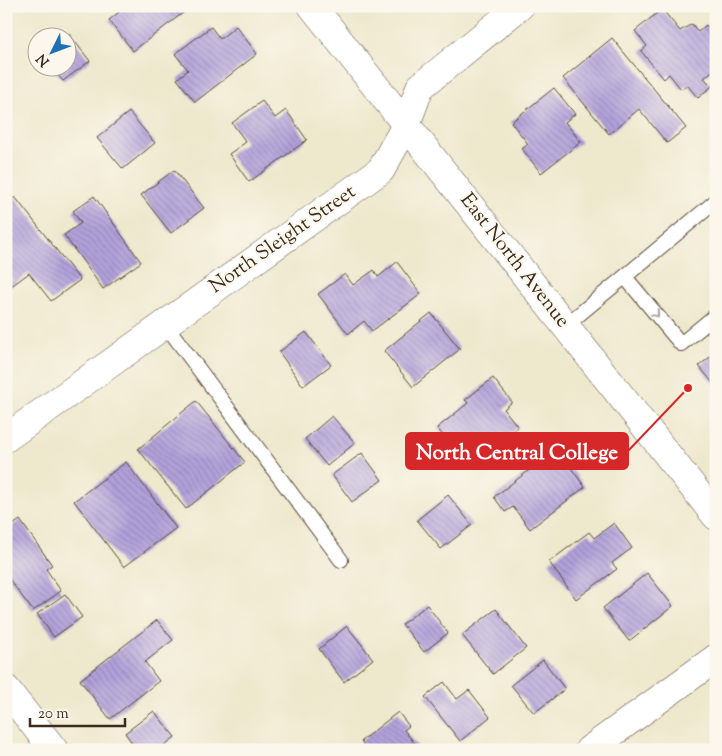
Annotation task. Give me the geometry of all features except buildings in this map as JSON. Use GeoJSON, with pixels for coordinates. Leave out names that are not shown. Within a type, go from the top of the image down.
{"type":"FeatureCollection","features":[{"type":"Feature","properties":{"kind":"street","name":"East North Avenue"},"geometry":{"type":"LineString","coordinates":[[312,6],[716,516]]}},
{"type":"Feature","properties":{"kind":"street","name":"North Sleight Street"},"geometry":{"type":"LineString","coordinates":[[6,438],[381,170],[406,125],[420,87],[520,6]]}},
{"type":"Feature","properties":{"kind":"street"},"geometry":{"type":"LineString","coordinates":[[589,750],[716,658]]}},
{"type":"Feature","properties":{"kind":"street"},"geometry":{"type":"LineString","coordinates":[[6,689],[54,750]]}},
{"type":"Feature","properties":{"kind":"lane"},"geometry":{"type":"LineString","coordinates":[[566,326],[716,201]]}},
{"type":"Feature","properties":{"kind":"lane"},"geometry":{"type":"LineString","coordinates":[[625,277],[681,344],[716,315]]}},
{"type":"Feature","properties":{"kind":"lane"},"geometry":{"type":"LineString","coordinates":[[165,324],[341,560]]}},
{"type":"Feature","properties":{"kind":"place","name":"North Central College"},"geometry":{"type":"Point","coordinates":[688,388]}}]}
